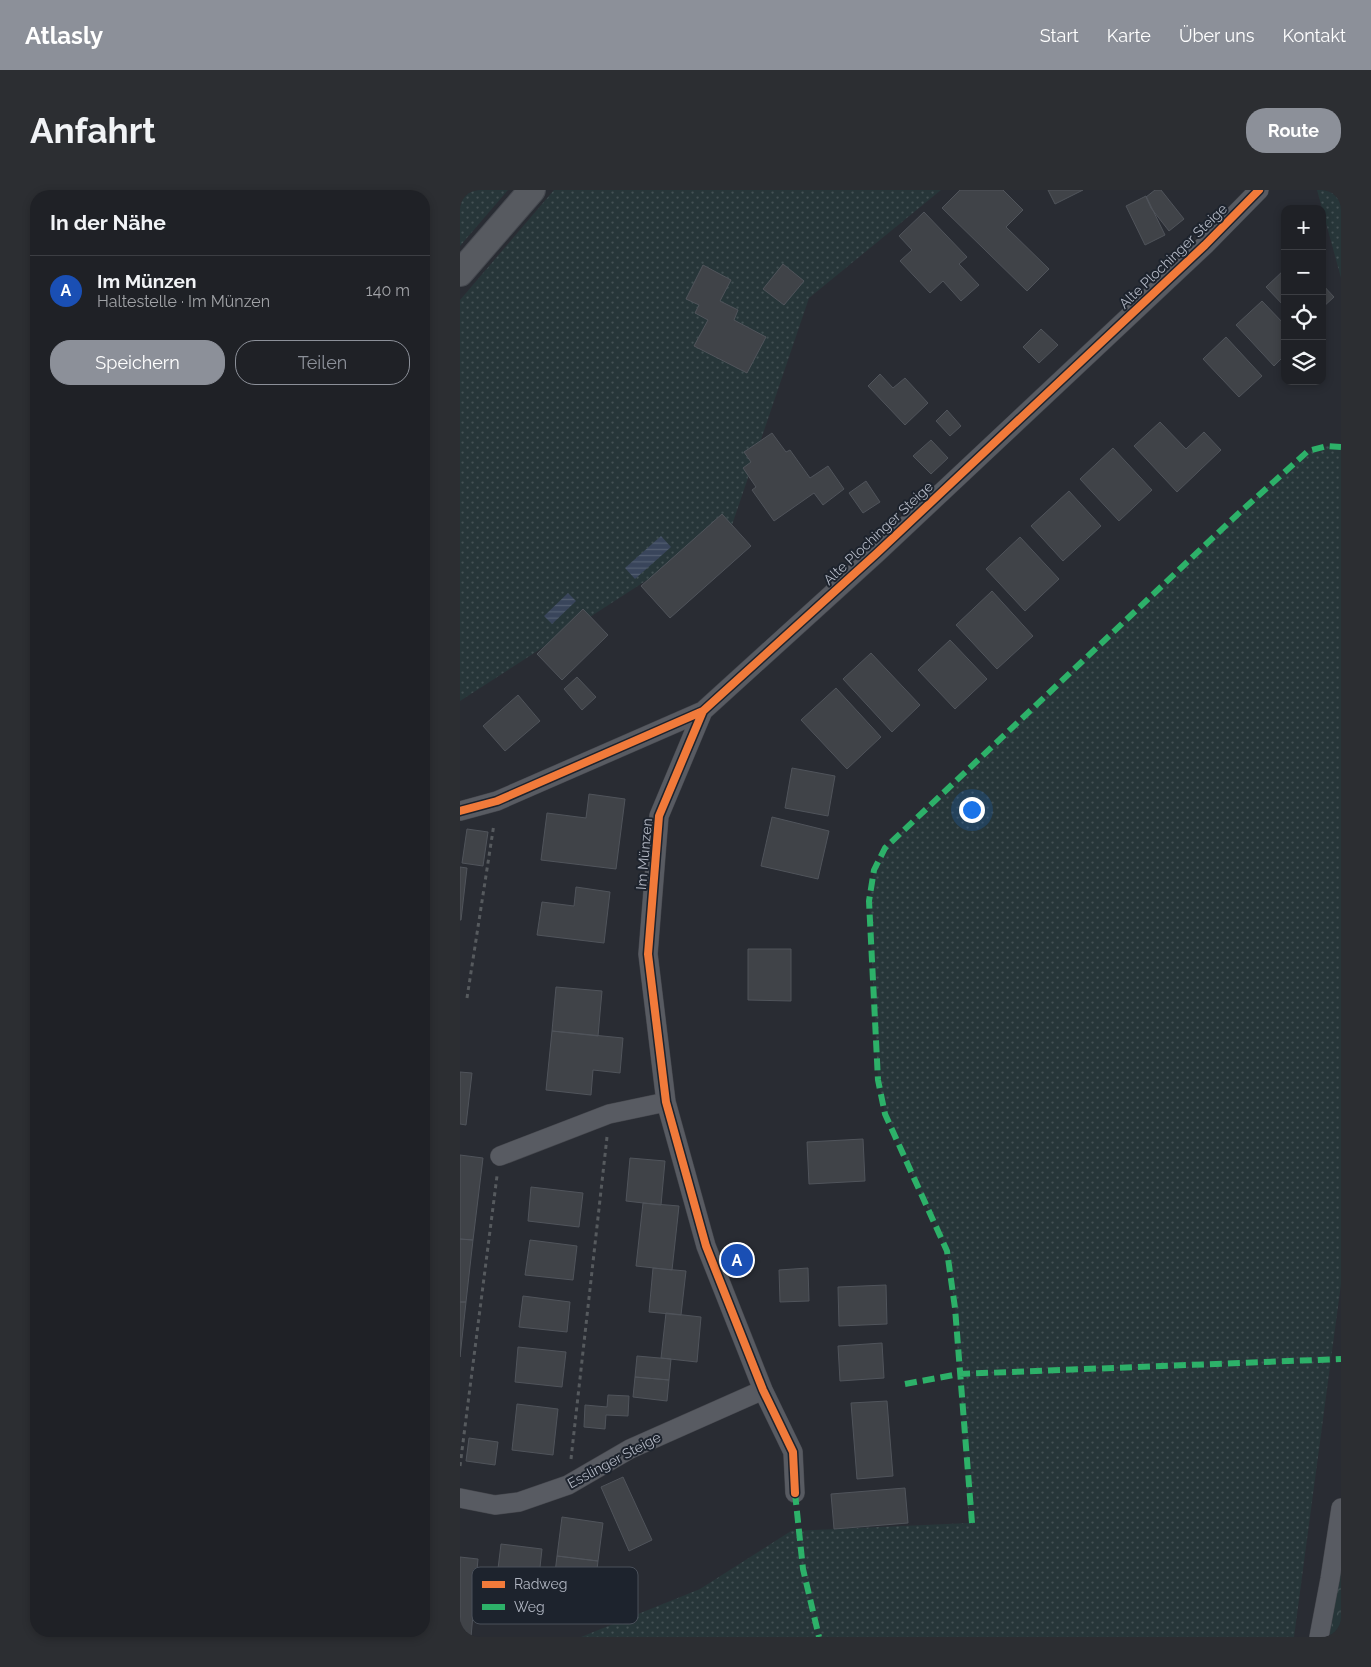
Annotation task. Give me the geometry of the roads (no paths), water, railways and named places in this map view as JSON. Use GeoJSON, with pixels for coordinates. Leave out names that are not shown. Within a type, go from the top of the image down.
{"type":"FeatureCollection","features":[{"type":"Feature","properties":{"kind":"main road"},"geometry":{"type":"LineString","coordinates":[[460,273],[532,190]]}},
{"type":"Feature","properties":{"kind":"street","name":"Alte Plochinger Steige"},"geometry":{"type":"LineString","coordinates":[[460,811],[498,801],[704,711],[877,553],[1190,259],[1259,190]]}},
{"type":"Feature","properties":{"kind":"street","name":"Im Münzen"},"geometry":{"type":"LineString","coordinates":[[704,711],[659,816],[648,954],[666,1102],[706,1246],[763,1390],[793,1452],[795,1493]]}},
{"type":"Feature","properties":{"kind":"street"},"geometry":{"type":"LineString","coordinates":[[500,1156],[609,1114],[666,1102]]}},
{"type":"Feature","properties":{"kind":"street","name":"Esslinger Steige"},"geometry":{"type":"LineString","coordinates":[[460,1498],[495,1505],[519,1502],[568,1485],[630,1449],[763,1390]]}},
{"type":"Feature","properties":{"kind":"street"},"geometry":{"type":"LineString","coordinates":[[1319,1637],[1341,1508]]}},
{"type":"Feature","properties":{"kind":"water"},"geometry":{"type":"Polygon","coordinates":[[[661,536],[671,547],[635,579],[625,568],[661,536]]]}},
{"type":"Feature","properties":{"kind":"water"},"geometry":{"type":"Polygon","coordinates":[[[568,593],[576,601],[552,624],[544,616],[568,593]]]}},
{"type":"Feature","properties":{"kind":"place","name":"Im Münzen"},"geometry":{"type":"Point","coordinates":[737,1260]}}]}
